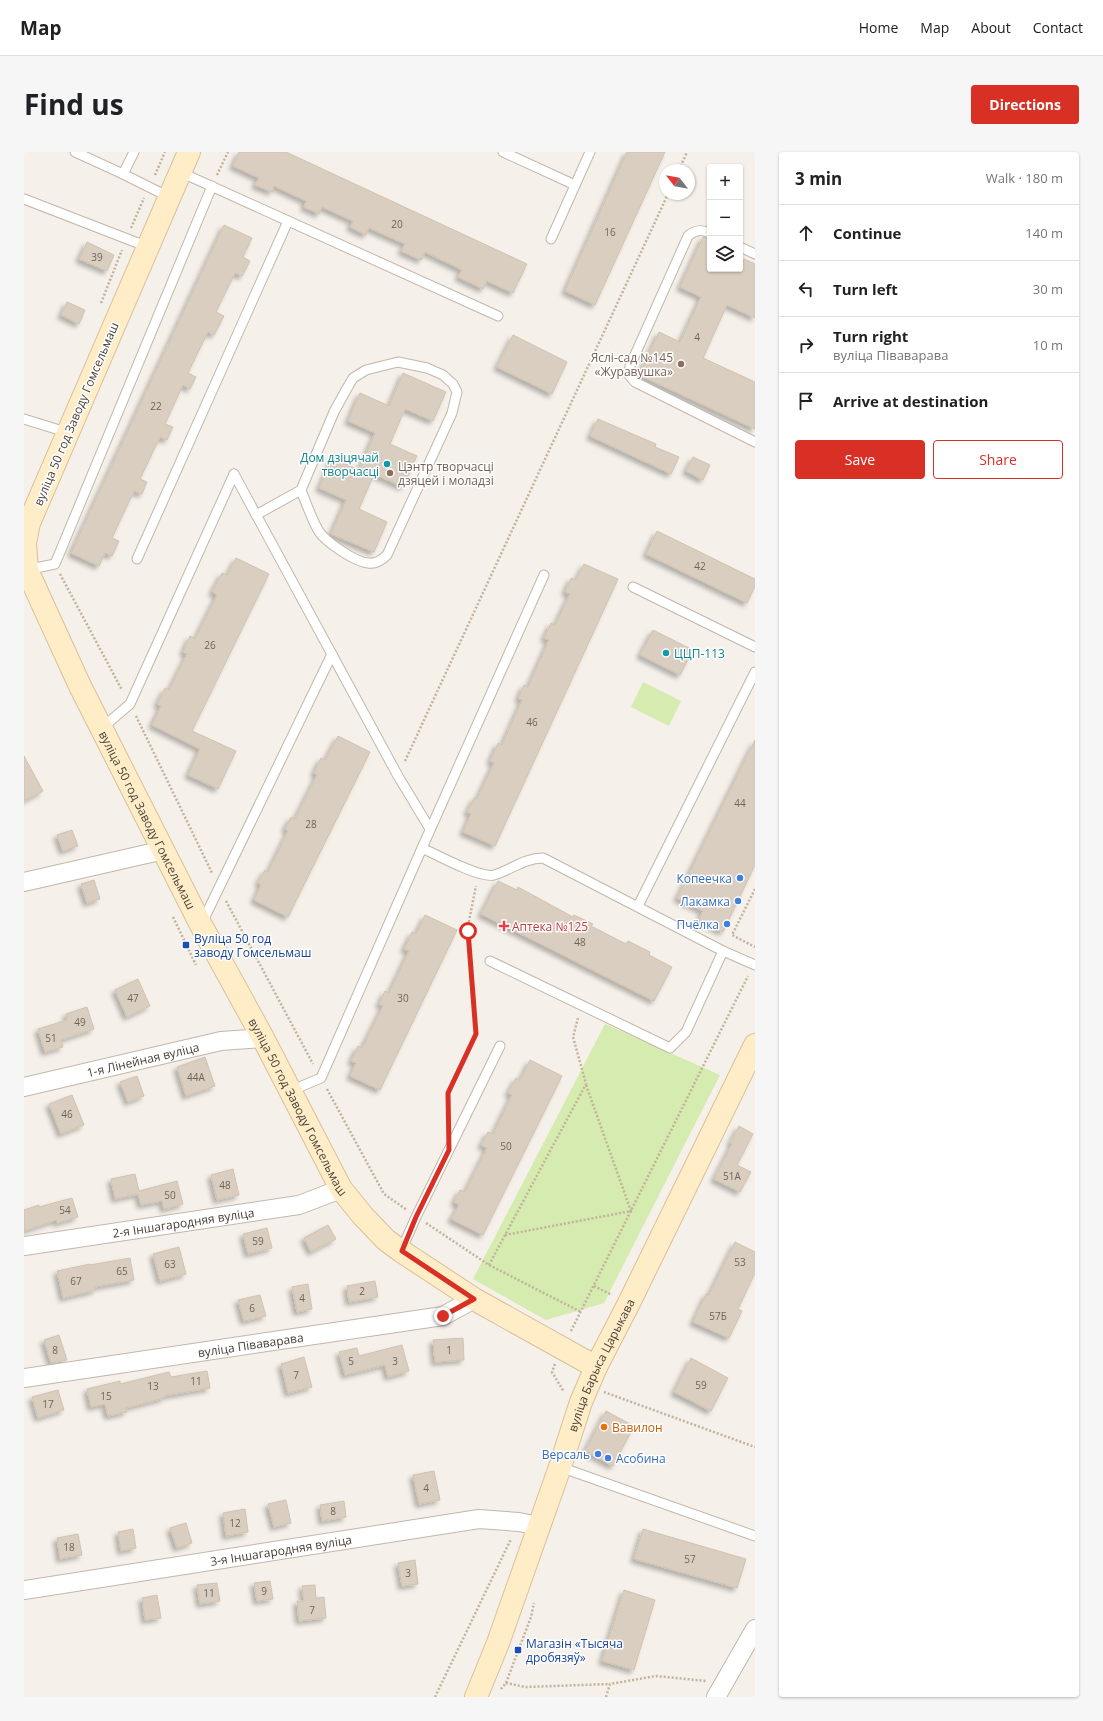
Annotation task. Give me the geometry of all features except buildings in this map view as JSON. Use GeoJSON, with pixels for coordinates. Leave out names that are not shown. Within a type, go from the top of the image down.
{"type":"FeatureCollection","features":[{"type":"Feature","properties":{"kind":"street","name":"вуліца 50 год Заводу Гомсельмаш"},"geometry":{"type":"LineString","coordinates":[[189,152],[29,523],[25,543],[25,570],[80,686],[202,925],[341,1189],[381,1235],[402,1251],[474,1299],[596,1367]]}},
{"type":"Feature","properties":{"kind":"street"},"geometry":{"type":"LineString","coordinates":[[24,882],[164,850]]}},
{"type":"Feature","properties":{"kind":"street","name":"1-я Лінейная вуліца"},"geometry":{"type":"LineString","coordinates":[[24,1088],[220,1041],[262,1038]]}},
{"type":"Feature","properties":{"kind":"street","name":"вуліца Барыса Царыкава"},"geometry":{"type":"LineString","coordinates":[[476,1697],[498,1643],[560,1467],[581,1402],[596,1367],[629,1303],[755,1045]]}},
{"type":"Feature","properties":{"kind":"street","name":"2-я Іншагародняя вуліца"},"geometry":{"type":"LineString","coordinates":[[24,1246],[299,1205],[341,1189]]}},
{"type":"Feature","properties":{"kind":"street","name":"вуліца Піваварава"},"geometry":{"type":"LineString","coordinates":[[24,1378],[443,1316],[474,1299]]}},
{"type":"Feature","properties":{"kind":"street","name":"3-я Іншагародняя вуліца"},"geometry":{"type":"LineString","coordinates":[[24,1590],[479,1519],[520,1522],[538,1526]]}},
{"type":"Feature","properties":{"kind":"street"},"geometry":{"type":"LineString","coordinates":[[716,1697],[755,1629]]}},
{"type":"Feature","properties":{"kind":"lane"},"geometry":{"type":"LineString","coordinates":[[75,152],[123,174],[169,198]]}},
{"type":"Feature","properties":{"kind":"lane"},"geometry":{"type":"LineString","coordinates":[[123,174],[134,152]]}},
{"type":"Feature","properties":{"kind":"lane"},"geometry":{"type":"LineString","coordinates":[[503,152],[576,185]]}},
{"type":"Feature","properties":{"kind":"lane"},"geometry":{"type":"LineString","coordinates":[[550,239],[590,152]]}},
{"type":"Feature","properties":{"kind":"lane"},"geometry":{"type":"LineString","coordinates":[[180,172],[498,316]]}},
{"type":"Feature","properties":{"kind":"lane"},"geometry":{"type":"LineString","coordinates":[[25,570],[55,564],[212,186]]}},
{"type":"Feature","properties":{"kind":"lane"},"geometry":{"type":"LineString","coordinates":[[24,199],[148,247]]}},
{"type":"Feature","properties":{"kind":"lane"},"geometry":{"type":"LineString","coordinates":[[137,559],[288,221]]}},
{"type":"Feature","properties":{"kind":"lane"},"geometry":{"type":"LineString","coordinates":[[707,232],[703,230],[694,231],[688,236],[630,366],[629,375],[635,382],[755,442]]}},
{"type":"Feature","properties":{"kind":"lane"},"geometry":{"type":"LineString","coordinates":[[743,248],[755,254]]}},
{"type":"Feature","properties":{"kind":"lane"},"geometry":{"type":"LineString","coordinates":[[256,515],[301,490],[334,412],[353,378],[366,370],[398,362],[427,368],[443,375],[453,384],[457,392],[452,413],[387,555],[380,561],[369,564],[358,561],[326,539],[318,530],[301,490]]}},
{"type":"Feature","properties":{"kind":"lane"},"geometry":{"type":"LineString","coordinates":[[24,419],[69,433]]}},
{"type":"Feature","properties":{"kind":"lane"},"geometry":{"type":"LineString","coordinates":[[102,728],[130,704],[234,474],[398,776],[430,829]]}},
{"type":"Feature","properties":{"kind":"lane"},"geometry":{"type":"LineString","coordinates":[[290,1091],[321,1078],[430,829],[544,575]]}},
{"type":"Feature","properties":{"kind":"lane"},"geometry":{"type":"LineString","coordinates":[[633,587],[755,647]]}},
{"type":"Feature","properties":{"kind":"lane"},"geometry":{"type":"LineString","coordinates":[[202,925],[332,654]]}},
{"type":"Feature","properties":{"kind":"lane"},"geometry":{"type":"LineString","coordinates":[[638,906],[755,672]]}},
{"type":"Feature","properties":{"kind":"lane"},"geometry":{"type":"LineString","coordinates":[[422,848],[479,874],[492,876],[533,858],[543,858],[723,951],[754,965]]}},
{"type":"Feature","properties":{"kind":"lane"},"geometry":{"type":"LineString","coordinates":[[490,961],[670,1048],[686,1032],[723,951]]}},
{"type":"Feature","properties":{"kind":"lane"},"geometry":{"type":"LineString","coordinates":[[402,1251],[416,1217],[500,1046]]}},
{"type":"Feature","properties":{"kind":"lane"},"geometry":{"type":"LineString","coordinates":[[560,1467],[755,1536]]}},
{"type":"Feature","properties":{"kind":"path"},"geometry":{"type":"LineString","coordinates":[[212,186],[228,152]]}},
{"type":"Feature","properties":{"kind":"path"},"geometry":{"type":"LineString","coordinates":[[682,164],[687,152]]}},
{"type":"Feature","properties":{"kind":"path"},"geometry":{"type":"LineString","coordinates":[[398,776],[665,200]]}},
{"type":"Feature","properties":{"kind":"path"},"geometry":{"type":"LineString","coordinates":[[55,564],[130,704],[219,889],[384,1194],[489,1265],[581,1312]]}},
{"type":"Feature","properties":{"kind":"path"},"geometry":{"type":"LineString","coordinates":[[449,1121],[448,1093],[476,1034],[468,931],[479,874]]}},
{"type":"Feature","properties":{"kind":"path"},"geometry":{"type":"LineString","coordinates":[[755,889],[732,935],[755,947]]}},
{"type":"Feature","properties":{"kind":"path"},"geometry":{"type":"LineString","coordinates":[[173,917],[196,965]]}},
{"type":"Feature","properties":{"kind":"path"},"geometry":{"type":"LineString","coordinates":[[564,1392],[552,1372],[562,1348],[754,965]]}},
{"type":"Feature","properties":{"kind":"path"},"geometry":{"type":"LineString","coordinates":[[581,1004],[573,1037],[586,1084],[631,1211]]}},
{"type":"Feature","properties":{"kind":"path"},"geometry":{"type":"LineString","coordinates":[[489,1265],[586,1084]]}},
{"type":"Feature","properties":{"kind":"path"},"geometry":{"type":"LineString","coordinates":[[505,1235],[631,1211]]}},
{"type":"Feature","properties":{"kind":"path"},"geometry":{"type":"LineString","coordinates":[[604,1392],[755,1447]]}},
{"type":"Feature","properties":{"kind":"path"},"geometry":{"type":"LineString","coordinates":[[531,1617],[506,1682],[525,1687],[610,1684],[656,1676],[707,1681]]}},
{"type":"Feature","properties":{"kind":"path"},"geometry":{"type":"LineString","coordinates":[[606,1697],[610,1684]]}},
{"type":"Feature","properties":{"kind":"green space"},"geometry":{"type":"Polygon","coordinates":[[[643,682],[681,701],[669,726],[631,707],[643,682]]]}},
{"type":"Feature","properties":{"kind":"green space"},"geometry":{"type":"Polygon","coordinates":[[[605,1024],[720,1075],[604,1303],[546,1320],[473,1279],[605,1024]]]}},
{"type":"Feature","properties":{"kind":"place","name":"Яслі-сад №145 «Журавушка»"},"geometry":{"type":"Point","coordinates":[681,364]}},
{"type":"Feature","properties":{"kind":"place","name":"Дом дзіцячай творчасці"},"geometry":{"type":"Point","coordinates":[387,464]}},
{"type":"Feature","properties":{"kind":"place","name":"Цэнтр творчасці дзяцей і моладзі"},"geometry":{"type":"Point","coordinates":[390,473]}},
{"type":"Feature","properties":{"kind":"place","name":"ЦЦП-113"},"geometry":{"type":"Point","coordinates":[666,653]}},
{"type":"Feature","properties":{"kind":"place","name":"Копеечка"},"geometry":{"type":"Point","coordinates":[740,878]}},
{"type":"Feature","properties":{"kind":"place","name":"Лакамка"},"geometry":{"type":"Point","coordinates":[738,901]}},
{"type":"Feature","properties":{"kind":"place","name":"Пчёлка"},"geometry":{"type":"Point","coordinates":[727,924]}},
{"type":"Feature","properties":{"kind":"place","name":"Аптека №125"},"geometry":{"type":"Point","coordinates":[504,926]}},
{"type":"Feature","properties":{"kind":"place","name":"Вуліца 50 год заводу Гомсельмаш"},"geometry":{"type":"Point","coordinates":[186,945]}},
{"type":"Feature","properties":{"kind":"place","name":"Вавилон"},"geometry":{"type":"Point","coordinates":[604,1427]}},
{"type":"Feature","properties":{"kind":"place","name":"Версаль"},"geometry":{"type":"Point","coordinates":[598,1454]}},
{"type":"Feature","properties":{"kind":"place","name":"Асобина"},"geometry":{"type":"Point","coordinates":[608,1458]}},
{"type":"Feature","properties":{"kind":"place","name":"Магазін «Тысяча дробязяў»"},"geometry":{"type":"Point","coordinates":[518,1650]}},
{"type":"Feature","properties":{"kind":"route"},"geometry":{"type":"LineString","coordinates":[[443,1316],[474,1299],[402,1251],[416,1217],[449,1150],[448,1093],[476,1034],[468,931]]}}]}
